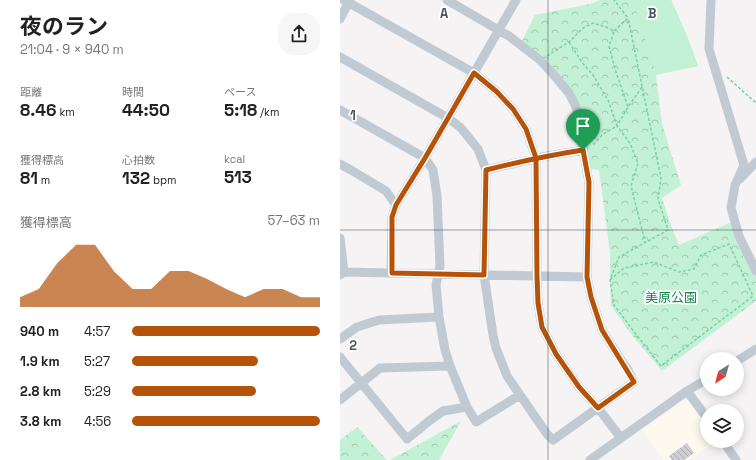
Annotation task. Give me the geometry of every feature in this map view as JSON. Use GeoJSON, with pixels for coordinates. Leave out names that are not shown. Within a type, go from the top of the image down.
{"type":"FeatureCollection","features":[{"type":"Feature","properties":{"kind":"street"},"geometry":{"type":"LineString","coordinates":[[340,58],[448,118],[461,128],[478,149],[486,170],[484,275],[496,348],[507,376],[547,434],[553,440],[634,382],[602,330],[591,297],[587,277],[589,182],[583,150],[582,127],[576,107],[569,93],[540,60],[499,29],[447,0]]}},
{"type":"Feature","properties":{"kind":"street"},"geometry":{"type":"LineString","coordinates":[[392,273],[392,217],[396,205],[425,158],[516,0]]}},
{"type":"Feature","properties":{"kind":"street"},"geometry":{"type":"LineString","coordinates":[[711,0],[709,48],[744,165],[735,185],[731,208],[739,236],[756,271]]}},
{"type":"Feature","properties":{"kind":"street"},"geometry":{"type":"LineString","coordinates":[[340,19],[348,1],[474,73],[496,91],[513,109],[526,129],[536,158],[537,276],[538,303],[542,327],[556,354],[579,387],[598,408],[621,438]]}},
{"type":"Feature","properties":{"kind":"street"},"geometry":{"type":"LineString","coordinates":[[340,110],[425,158],[433,170],[437,196],[440,266],[436,285],[439,318],[445,350],[450,366],[467,407],[476,422],[520,395]]}},
{"type":"Feature","properties":{"kind":"street"},"geometry":{"type":"LineString","coordinates":[[486,170],[536,158],[583,150]]}},
{"type":"Feature","properties":{"kind":"street"},"geometry":{"type":"LineString","coordinates":[[735,185],[756,162]]}},
{"type":"Feature","properties":{"kind":"street"},"geometry":{"type":"LineString","coordinates":[[340,164],[386,191],[396,205]]}},
{"type":"Feature","properties":{"kind":"street"},"geometry":{"type":"LineString","coordinates":[[340,238],[342,274],[392,273],[587,277]]}},
{"type":"Feature","properties":{"kind":"street"},"geometry":{"type":"LineString","coordinates":[[340,339],[357,327],[379,320],[439,318]]}},
{"type":"Feature","properties":{"kind":"street"},"geometry":{"type":"LineString","coordinates":[[744,356],[756,349]]}},
{"type":"Feature","properties":{"kind":"street"},"geometry":{"type":"LineString","coordinates":[[340,357],[407,439],[428,421],[444,411],[467,407]]}},
{"type":"Feature","properties":{"kind":"street"},"geometry":{"type":"LineString","coordinates":[[340,400],[380,368],[450,366]]}},
{"type":"Feature","properties":{"kind":"street"},"geometry":{"type":"LineString","coordinates":[[590,460],[700,383]]}},
{"type":"Feature","properties":{"kind":"street"},"geometry":{"type":"LineString","coordinates":[[688,391],[700,408]]}},
{"type":"Feature","properties":{"kind":"street"},"geometry":{"type":"LineString","coordinates":[[728,448],[736,460]]}},
{"type":"Feature","properties":{"kind":"path"},"geometry":{"type":"LineString","coordinates":[[610,280],[624,268],[654,262],[679,272],[694,269],[700,255],[729,244],[753,296],[661,366],[614,305],[610,280],[619,256],[668,230],[658,199],[661,178],[628,18],[614,0]]}},
{"type":"Feature","properties":{"kind":"path"},"geometry":{"type":"LineString","coordinates":[[628,18],[614,31],[609,46],[615,70],[628,106]]}},
{"type":"Feature","properties":{"kind":"path"},"geometry":{"type":"LineString","coordinates":[[540,60],[569,42],[583,28],[593,23],[614,31]]}},
{"type":"Feature","properties":{"kind":"path"},"geometry":{"type":"LineString","coordinates":[[569,42],[581,61],[593,75],[608,100],[618,126],[630,143],[638,163],[631,186],[645,242]]}},
{"type":"Feature","properties":{"kind":"path"},"geometry":{"type":"LineString","coordinates":[[717,75],[724,74],[756,103]]}},
{"type":"Feature","properties":{"kind":"path"},"geometry":{"type":"LineString","coordinates":[[583,150],[594,144],[603,134],[618,126],[628,106],[642,87]]}},
{"type":"Feature","properties":{"kind":"shaded area"},"geometry":{"type":"Polygon","coordinates":[[[688,398],[700,415],[700,448],[707,448],[688,460],[663,460],[642,430],[688,398]]]}},
{"type":"Feature","properties":{"kind":"green space","name":"美原公園"},"geometry":{"type":"Polygon","coordinates":[[[600,0],[671,0],[698,66],[656,75],[662,124],[681,185],[662,198],[679,245],[732,222],[756,271],[756,301],[662,371],[632,335],[611,306],[610,253],[599,170],[587,169],[569,93],[520,45],[535,15],[590,4],[600,0]]]}},
{"type":"Feature","properties":{"kind":"green space"},"geometry":{"type":"Polygon","coordinates":[[[633,0],[671,0],[698,66],[656,74],[633,0]]]}},
{"type":"Feature","properties":{"kind":"green space"},"geometry":{"type":"Polygon","coordinates":[[[461,421],[439,460],[390,460],[461,421]]]}},
{"type":"Feature","properties":{"kind":"green space"},"geometry":{"type":"Polygon","coordinates":[[[357,427],[387,460],[340,460],[340,440],[357,427]]]}},
{"type":"Feature","properties":{"kind":"building"},"geometry":{"type":"Polygon","coordinates":[[[687,443],[694,453],[684,460],[672,460],[669,456],[687,443]]]}},
{"type":"Feature","properties":{"kind":"route"},"geometry":{"type":"LineString","coordinates":[[583,150],[536,158],[486,170],[484,275],[392,273],[392,217],[396,205],[474,73],[496,91],[513,109],[526,129],[536,158],[537,276],[538,303],[542,327],[556,354],[579,387],[598,408],[634,382],[602,330],[591,297],[587,277],[589,182],[583,150]]}}]}
